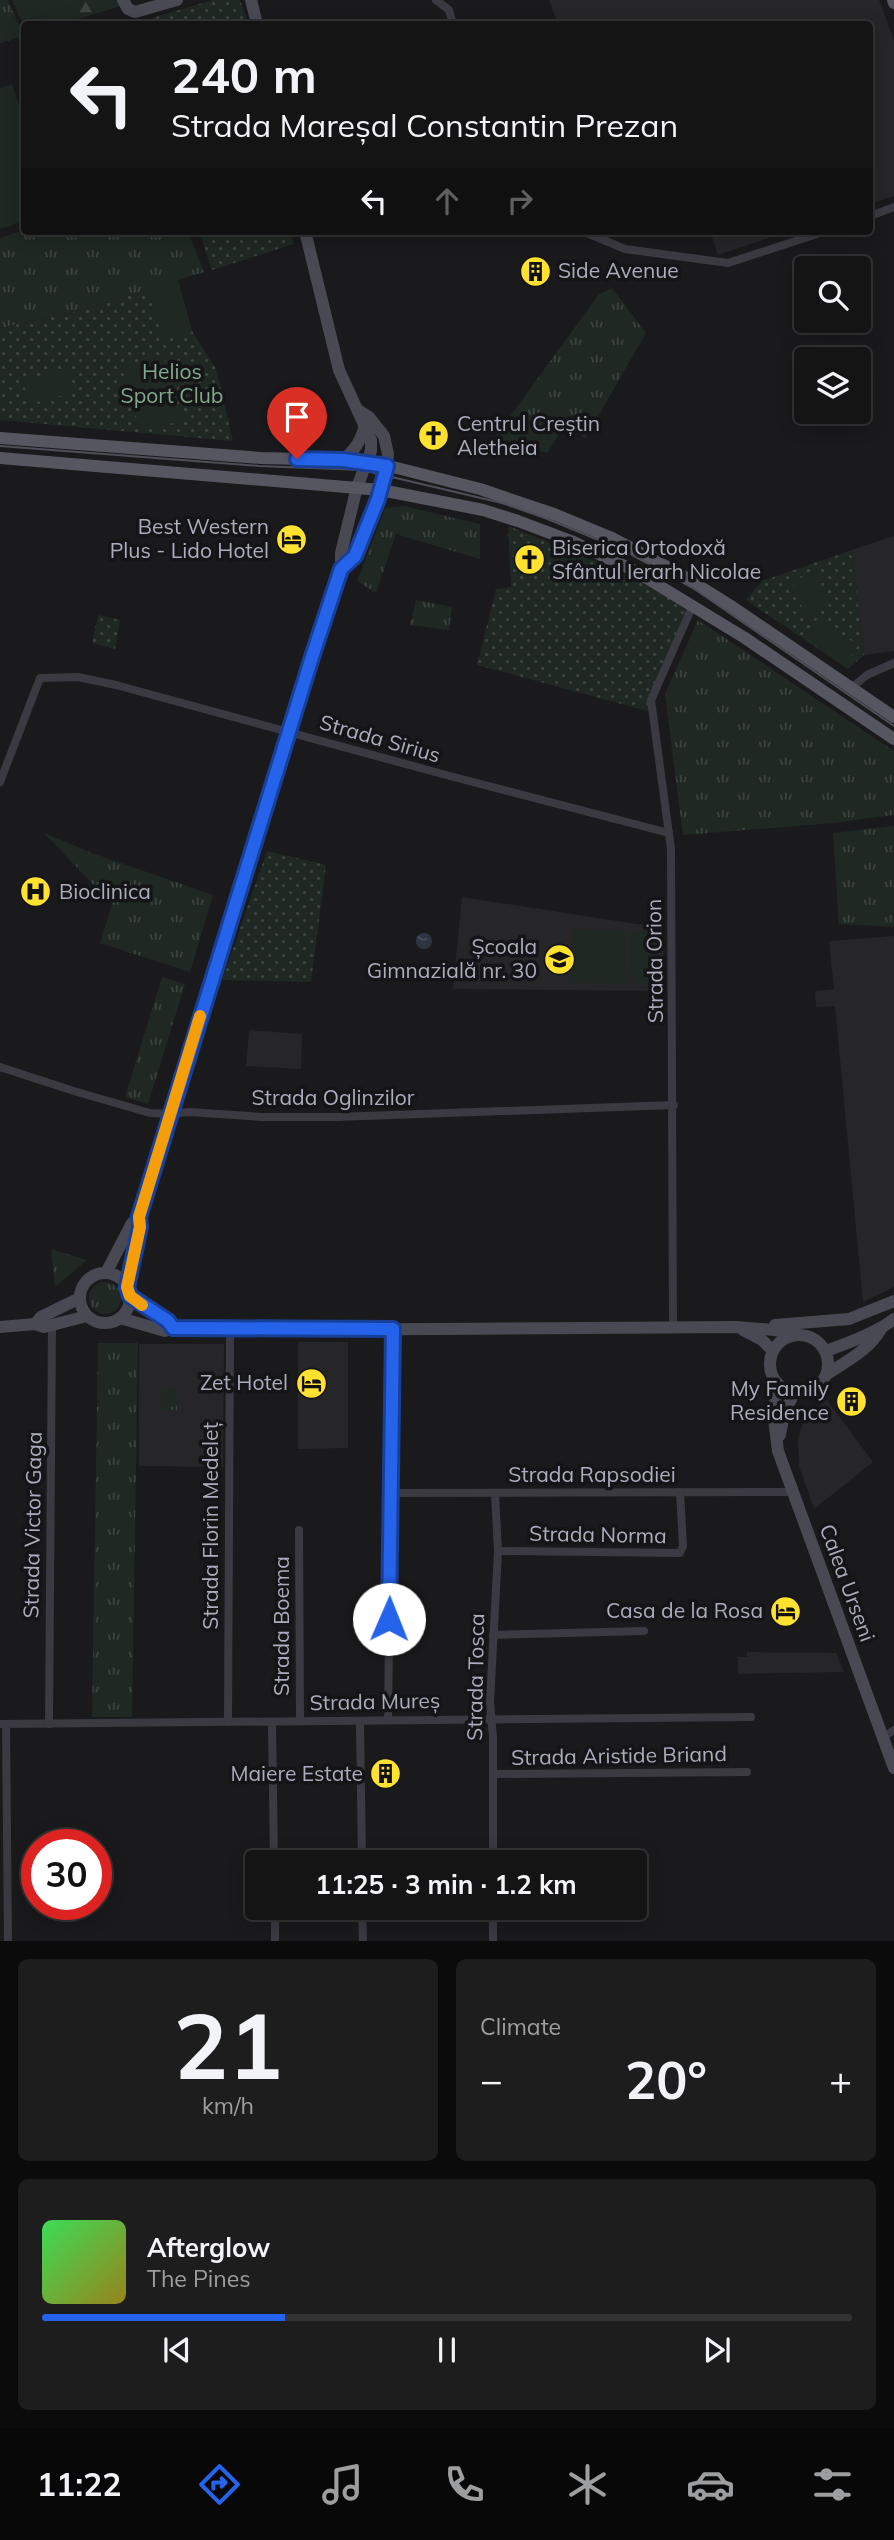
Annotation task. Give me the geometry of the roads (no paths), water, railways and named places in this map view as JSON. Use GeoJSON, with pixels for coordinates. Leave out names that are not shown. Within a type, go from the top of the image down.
{"type":"FeatureCollection","features":[{"type":"Feature","properties":{"kind":"main road"},"geometry":{"type":"LineString","coordinates":[[0,438],[261,458],[343,460],[387,466],[480,489],[554,514],[612,538],[677,572],[720,598],[894,717]]}},
{"type":"Feature","properties":{"kind":"main road"},"geometry":{"type":"LineString","coordinates":[[0,458],[357,487],[483,510],[518,521],[635,571],[745,638],[894,739]]}},
{"type":"Feature","properties":{"kind":"street"},"geometry":{"type":"LineString","coordinates":[[123,0],[128,9],[135,12],[177,0]]}},
{"type":"Feature","properties":{"kind":"street"},"geometry":{"type":"LineString","coordinates":[[251,0],[256,21]]}},
{"type":"Feature","properties":{"kind":"street"},"geometry":{"type":"LineString","coordinates":[[436,0],[449,10],[452,21]]}},
{"type":"Feature","properties":{"kind":"street"},"geometry":{"type":"LineString","coordinates":[[873,215],[894,207]]}},
{"type":"Feature","properties":{"kind":"street"},"geometry":{"type":"LineString","coordinates":[[173,1328],[168,1321],[129,1291],[118,1277],[106,1273],[90,1277],[80,1298],[87,1316],[100,1322],[107,1323],[120,1318],[126,1312],[129,1291],[140,1227],[139,1217],[341,569],[341,553],[357,487],[371,451],[371,440],[339,370],[306,235]]}},
{"type":"Feature","properties":{"kind":"street"},"geometry":{"type":"LineString","coordinates":[[592,235],[625,249],[728,263],[814,235]]}},
{"type":"Feature","properties":{"kind":"street"},"geometry":{"type":"LineString","coordinates":[[341,569],[355,556],[381,490],[387,466],[388,454],[384,436],[369,417],[359,410]]}},
{"type":"Feature","properties":{"kind":"street"},"geometry":{"type":"LineString","coordinates":[[343,460],[355,451],[365,425]]}},
{"type":"Feature","properties":{"kind":"street","name":"Strada Orion"},"geometry":{"type":"LineString","coordinates":[[673,1327],[674,1105],[669,833],[651,700],[693,605]]}},
{"type":"Feature","properties":{"kind":"street"},"geometry":{"type":"LineString","coordinates":[[850,689],[867,675],[894,663]]}},
{"type":"Feature","properties":{"kind":"street","name":"Strada Sirius"},"geometry":{"type":"LineString","coordinates":[[0,782],[40,678],[78,677],[669,833]]}},
{"type":"Feature","properties":{"kind":"street","name":"Strada Oglinzilor"},"geometry":{"type":"LineString","coordinates":[[0,1067],[77,1092],[150,1112],[169,1114],[189,1112],[262,1118],[426,1115],[674,1105]]}},
{"type":"Feature","properties":{"kind":"street"},"geometry":{"type":"LineString","coordinates":[[106,1273],[132,1223],[139,1217]]}},
{"type":"Feature","properties":{"kind":"street"},"geometry":{"type":"LineString","coordinates":[[34,1324],[41,1317],[80,1298]]}},
{"type":"Feature","properties":{"kind":"street"},"geometry":{"type":"LineString","coordinates":[[739,1327],[849,1319],[894,1301]]}},
{"type":"Feature","properties":{"kind":"street"},"geometry":{"type":"LineString","coordinates":[[0,1327],[34,1324],[52,1326],[87,1316]]}},
{"type":"Feature","properties":{"kind":"street"},"geometry":{"type":"LineString","coordinates":[[120,1318],[165,1331],[173,1328],[774,1329],[814,1339],[826,1351],[827,1374]]}},
{"type":"Feature","properties":{"kind":"street"},"geometry":{"type":"LineString","coordinates":[[797,1335],[787,1337],[779,1343],[770,1362],[771,1372],[779,1385],[794,1393],[806,1393],[816,1388],[827,1374],[859,1354],[881,1329],[894,1319]]}},
{"type":"Feature","properties":{"kind":"street","name":"Strada Victor Gaga"},"geometry":{"type":"LineString","coordinates":[[49,1724],[52,1326]]}},
{"type":"Feature","properties":{"kind":"street"},"geometry":{"type":"LineString","coordinates":[[739,1327],[756,1336],[773,1352]]}},
{"type":"Feature","properties":{"kind":"street","name":"Strada Florin Medeleț"},"geometry":{"type":"LineString","coordinates":[[228,1722],[230,1329]]}},
{"type":"Feature","properties":{"kind":"street"},"geometry":{"type":"LineString","coordinates":[[388,1720],[393,1329]]}},
{"type":"Feature","properties":{"kind":"street"},"geometry":{"type":"LineString","coordinates":[[826,1351],[870,1331],[881,1329]]}},
{"type":"Feature","properties":{"kind":"street","name":"Calea Urseni"},"geometry":{"type":"LineString","coordinates":[[779,1385],[773,1411],[778,1451],[894,1768]]}},
{"type":"Feature","properties":{"kind":"street"},"geometry":{"type":"LineString","coordinates":[[778,1451],[784,1414],[794,1393]]}},
{"type":"Feature","properties":{"kind":"street","name":"Strada Norma"},"geometry":{"type":"LineString","coordinates":[[498,1551],[680,1553],[683,1546],[680,1492]]}},
{"type":"Feature","properties":{"kind":"street","name":"Strada Rapsodiei"},"geometry":{"type":"LineString","coordinates":[[390,1493],[794,1492]]}},
{"type":"Feature","properties":{"kind":"street","name":"Strada Tosca"},"geometry":{"type":"LineString","coordinates":[[493,1850],[493,1635],[498,1551],[495,1493]]}},
{"type":"Feature","properties":{"kind":"street","name":"Strada Boema"},"geometry":{"type":"LineString","coordinates":[[299,1530],[300,1721]]}},
{"type":"Feature","properties":{"kind":"street"},"geometry":{"type":"LineString","coordinates":[[493,1635],[645,1631]]}},
{"type":"Feature","properties":{"kind":"street","name":"Strada Mureș"},"geometry":{"type":"LineString","coordinates":[[3,1724],[360,1721],[492,1717],[751,1717]]}},
{"type":"Feature","properties":{"kind":"street"},"geometry":{"type":"LineString","coordinates":[[360,1721],[362,1850]]}},
{"type":"Feature","properties":{"kind":"street"},"geometry":{"type":"LineString","coordinates":[[272,1722],[274,1850]]}},
{"type":"Feature","properties":{"kind":"street"},"geometry":{"type":"LineString","coordinates":[[3,1724],[8,1941]]}},
{"type":"Feature","properties":{"kind":"street"},"geometry":{"type":"LineString","coordinates":[[883,1738],[894,1730]]}},
{"type":"Feature","properties":{"kind":"street","name":"Strada Aristide Briand"},"geometry":{"type":"LineString","coordinates":[[493,1774],[747,1772]]}},
{"type":"Feature","properties":{"kind":"street"},"geometry":{"type":"LineString","coordinates":[[275,1920],[275,1941]]}},
{"type":"Feature","properties":{"kind":"street"},"geometry":{"type":"LineString","coordinates":[[362,1920],[362,1941]]}},
{"type":"Feature","properties":{"kind":"street"},"geometry":{"type":"LineString","coordinates":[[493,1920],[493,1941]]}},
{"type":"Feature","properties":{"kind":"water"},"geometry":{"type":"Polygon","coordinates":[[[421,933],[427,933],[432,941],[430,947],[421,949],[416,944],[416,938],[421,933]]]}},
{"type":"Feature","properties":{"kind":"tram line"},"geometry":{"type":"LineString","coordinates":[[0,446],[259,466],[362,470],[502,503],[623,550],[693,588],[894,726]]}},
{"type":"Feature","properties":{"kind":"place","name":"Side Avenue"},"geometry":{"type":"Point","coordinates":[535,271]}},
{"type":"Feature","properties":{"kind":"place","name":"Centrul Creștin Aletheia"},"geometry":{"type":"Point","coordinates":[434,436]}},
{"type":"Feature","properties":{"kind":"place","name":"Best Western Plus - Lido Hotel"},"geometry":{"type":"Point","coordinates":[292,539]}},
{"type":"Feature","properties":{"kind":"place","name":"Biserica Ortodoxă Sfântul Ierarh Nicolae"},"geometry":{"type":"Point","coordinates":[529,560]}},
{"type":"Feature","properties":{"kind":"place","name":"Bioclinica"},"geometry":{"type":"Point","coordinates":[36,892]}},
{"type":"Feature","properties":{"kind":"place","name":"Școala Gimnazială nr. 30"},"geometry":{"type":"Point","coordinates":[560,959]}},
{"type":"Feature","properties":{"kind":"place","name":"Zet Hotel"},"geometry":{"type":"Point","coordinates":[311,1383]}},
{"type":"Feature","properties":{"kind":"place","name":"My Family Residence"},"geometry":{"type":"Point","coordinates":[852,1401]}},
{"type":"Feature","properties":{"kind":"place","name":"Casa de la Rosa"},"geometry":{"type":"Point","coordinates":[786,1611]}},
{"type":"Feature","properties":{"kind":"place","name":"Maiere Estate"},"geometry":{"type":"Point","coordinates":[386,1774]}},
{"type":"Feature","properties":{"kind":"park label","name":"Helios Sport Club"},"geometry":{"type":"Point","coordinates":[172,384]}}]}
